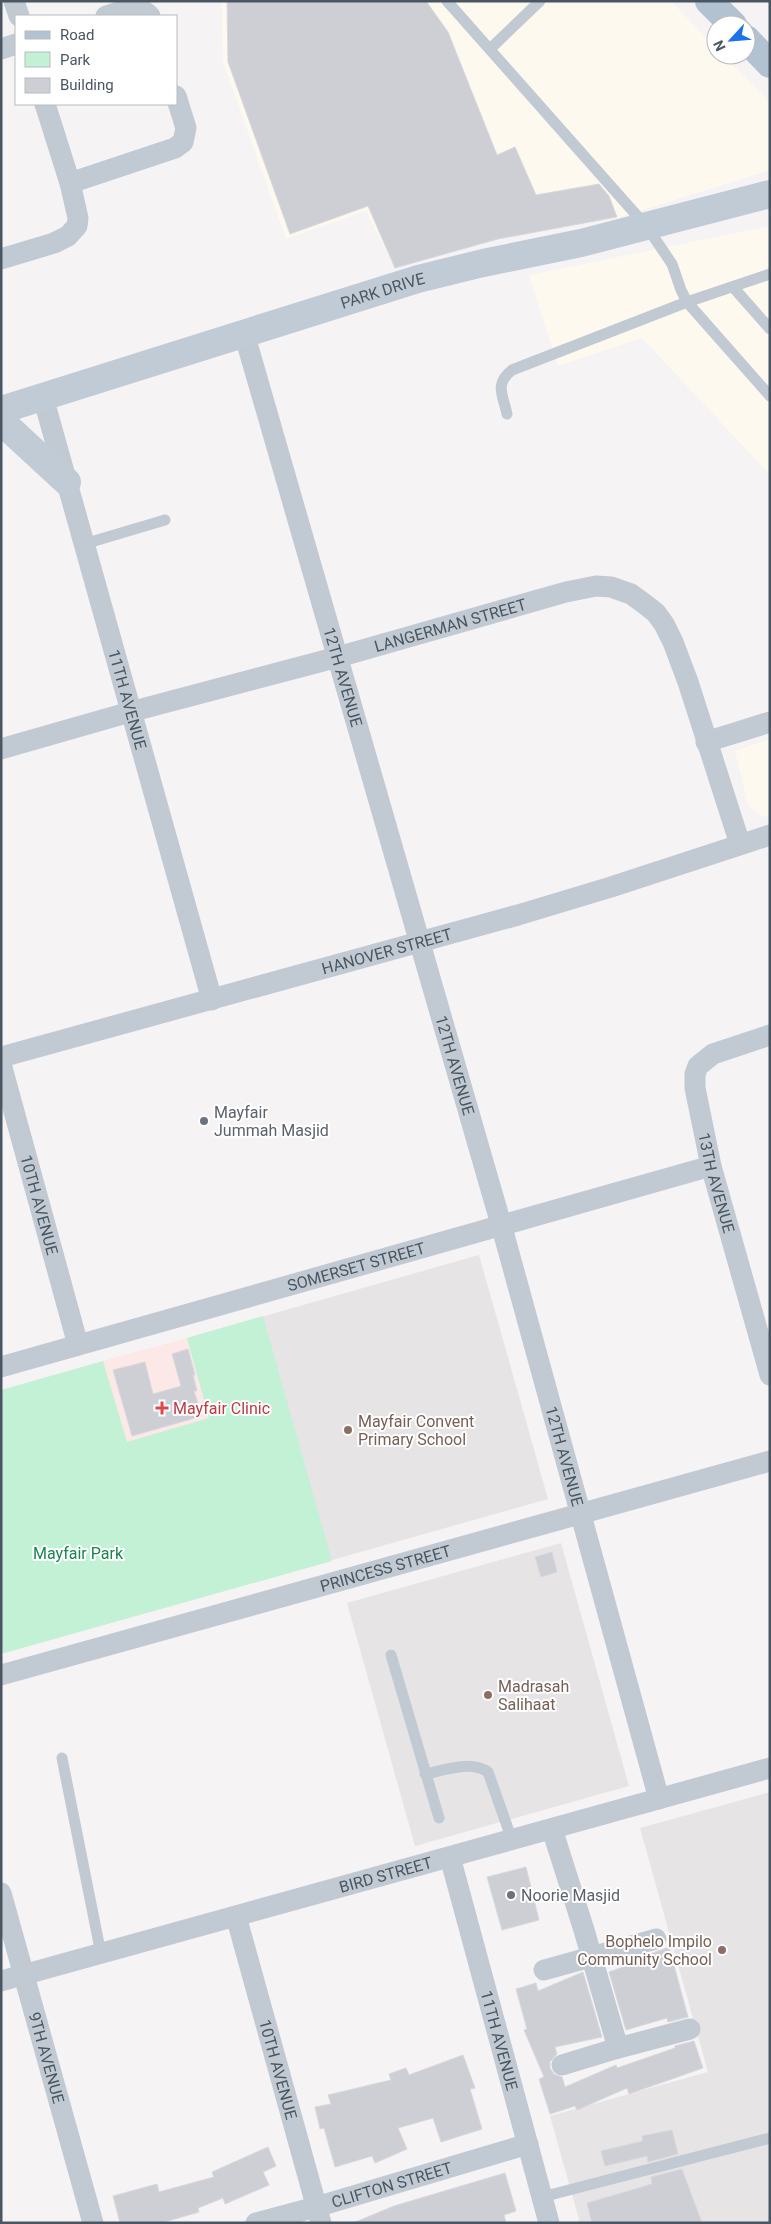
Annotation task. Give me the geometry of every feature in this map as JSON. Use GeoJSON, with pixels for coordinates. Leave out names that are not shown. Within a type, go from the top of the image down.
{"type":"FeatureCollection","features":[{"type":"Feature","properties":{"kind":"main road"},"geometry":{"type":"LineString","coordinates":[[710,1],[723,15]]}},
{"type":"Feature","properties":{"kind":"main road"},"geometry":{"type":"LineString","coordinates":[[756,49],[770,64]]}},
{"type":"Feature","properties":{"kind":"street"},"geometry":{"type":"LineString","coordinates":[[14,1],[18,15]]}},
{"type":"Feature","properties":{"kind":"street"},"geometry":{"type":"LineString","coordinates":[[110,15],[136,9],[144,11],[149,15]]}},
{"type":"Feature","properties":{"kind":"street"},"geometry":{"type":"LineString","coordinates":[[1,49],[15,44]]}},
{"type":"Feature","properties":{"kind":"street"},"geometry":{"type":"LineString","coordinates":[[70,183],[175,148],[183,142],[186,128],[178,102]]}},
{"type":"Feature","properties":{"kind":"street"},"geometry":{"type":"LineString","coordinates":[[1,259],[54,243],[73,232],[78,218],[70,183],[45,105]]}},
{"type":"Feature","properties":{"kind":"street","name":"PARK DRIVE"},"geometry":{"type":"LineString","coordinates":[[13,405],[426,277],[483,263],[581,244],[770,194]]}},
{"type":"Feature","properties":{"kind":"street","name":"12TH AVENUE"},"geometry":{"type":"LineString","coordinates":[[244,333],[501,1224],[659,1799]]}},
{"type":"Feature","properties":{"kind":"street"},"geometry":{"type":"LineString","coordinates":[[13,405],[67,482]]}},
{"type":"Feature","properties":{"kind":"street","name":"11TH AVENUE"},"geometry":{"type":"LineString","coordinates":[[13,405],[67,482],[212,1000]]}},
{"type":"Feature","properties":{"kind":"street","name":"LANGERMAN STREET"},"geometry":{"type":"LineString","coordinates":[[1,749],[130,712],[338,657],[566,592],[596,586],[611,587],[631,594],[646,604],[664,624],[688,682],[740,844]]}},
{"type":"Feature","properties":{"kind":"street"},"geometry":{"type":"LineString","coordinates":[[706,742],[770,722]]}},
{"type":"Feature","properties":{"kind":"street","name":"HANOVER STREET"},"geometry":{"type":"LineString","coordinates":[[1,1057],[212,1000],[602,890],[770,835]]}},
{"type":"Feature","properties":{"kind":"street","name":"13TH AVENUE"},"geometry":{"type":"LineString","coordinates":[[770,1035],[712,1054],[698,1066],[695,1074],[695,1088],[711,1166],[770,1375]]}},
{"type":"Feature","properties":{"kind":"street","name":"10TH AVENUE"},"geometry":{"type":"LineString","coordinates":[[1,1064],[78,1345]]}},
{"type":"Feature","properties":{"kind":"street","name":"SOMERSET STREET"},"geometry":{"type":"LineString","coordinates":[[1,1367],[711,1166]]}},
{"type":"Feature","properties":{"kind":"street","name":"PRINCESS STREET"},"geometry":{"type":"LineString","coordinates":[[1,1675],[770,1462]]}},
{"type":"Feature","properties":{"kind":"street","name":"BIRD STREET"},"geometry":{"type":"LineString","coordinates":[[1,1981],[770,1768]]}},
{"type":"Feature","properties":{"kind":"street"},"geometry":{"type":"LineString","coordinates":[[552,1829],[618,2048]]}},
{"type":"Feature","properties":{"kind":"street","name":"11TH AVENUE"},"geometry":{"type":"LineString","coordinates":[[450,1857],[549,2223]]}},
{"type":"Feature","properties":{"kind":"street","name":"9TH AVENUE"},"geometry":{"type":"LineString","coordinates":[[1,1893],[93,2223]]}},
{"type":"Feature","properties":{"kind":"street","name":"10TH AVENUE"},"geometry":{"type":"LineString","coordinates":[[236,1916],[319,2215]]}},
{"type":"Feature","properties":{"kind":"street"},"geometry":{"type":"LineString","coordinates":[[544,1970],[656,1939]]}},
{"type":"Feature","properties":{"kind":"street"},"geometry":{"type":"LineString","coordinates":[[562,2065],[690,2029]]}},
{"type":"Feature","properties":{"kind":"street","name":"CLIFTON STREET"},"geometry":{"type":"LineString","coordinates":[[256,2223],[319,2215],[528,2144]]}},
{"type":"Feature","properties":{"kind":"lane"},"geometry":{"type":"LineString","coordinates":[[447,1],[647,226],[672,264],[680,290],[687,302],[770,396]]}},
{"type":"Feature","properties":{"kind":"lane"},"geometry":{"type":"LineString","coordinates":[[490,49],[540,1]]}},
{"type":"Feature","properties":{"kind":"lane"},"geometry":{"type":"LineString","coordinates":[[507,414],[500,384],[503,377],[512,370],[687,302],[770,274]]}},
{"type":"Feature","properties":{"kind":"lane"},"geometry":{"type":"LineString","coordinates":[[733,286],[770,329]]}},
{"type":"Feature","properties":{"kind":"lane"},"geometry":{"type":"LineString","coordinates":[[84,544],[165,520]]}},
{"type":"Feature","properties":{"kind":"lane"},"geometry":{"type":"LineString","coordinates":[[391,1655],[439,1818]]}},
{"type":"Feature","properties":{"kind":"lane"},"geometry":{"type":"LineString","coordinates":[[62,1758],[101,1954]]}},
{"type":"Feature","properties":{"kind":"lane"},"geometry":{"type":"LineString","coordinates":[[425,1774],[471,1766],[480,1766],[488,1772],[512,1840]]}},
{"type":"Feature","properties":{"kind":"lane"},"geometry":{"type":"LineString","coordinates":[[542,2198],[770,2138]]}},
{"type":"Feature","properties":{"kind":"shaded area"},"geometry":{"type":"Polygon","coordinates":[[[222,1],[671,1],[706,38],[706,65],[733,65],[770,102],[770,170],[617,218],[498,239],[395,268],[366,211],[286,239],[223,62],[222,1]]]}},
{"type":"Feature","properties":{"kind":"shaded area"},"geometry":{"type":"Polygon","coordinates":[[[770,226],[770,475],[642,338],[558,366],[529,275],[770,226]]]}},
{"type":"Feature","properties":{"kind":"shaded area"},"geometry":{"type":"Polygon","coordinates":[[[770,739],[770,816],[763,817],[748,805],[735,751],[770,739]]]}},
{"type":"Feature","properties":{"kind":"shaded area","name":"Mayfair Convent Primary School"},"geometry":{"type":"Polygon","coordinates":[[[479,1255],[548,1499],[173,1605],[126,1442],[209,1418],[187,1338],[479,1255]]]}},
{"type":"Feature","properties":{"kind":"shaded area"},"geometry":{"type":"Polygon","coordinates":[[[187,1338],[210,1418],[126,1442],[103,1361],[187,1338]]]}},
{"type":"Feature","properties":{"kind":"shaded area","name":"Madrasah Salihaat"},"geometry":{"type":"Polygon","coordinates":[[[561,1543],[629,1786],[415,1846],[347,1603],[561,1543]]]}},
{"type":"Feature","properties":{"kind":"shaded area","name":"Bophelo Impilo Community School"},"geometry":{"type":"Polygon","coordinates":[[[770,1792],[770,2223],[580,2223],[550,2116],[708,2072],[640,1828],[770,1792]]]}},
{"type":"Feature","properties":{"kind":"green space","name":"Mayfair Park"},"geometry":{"type":"Polygon","coordinates":[[[263,1316],[332,1561],[1,1654],[1,1390],[103,1361],[127,1442],[209,1418],[187,1338],[263,1316]]]}},
{"type":"Feature","properties":{"kind":"building"},"geometry":{"type":"Polygon","coordinates":[[[227,1],[426,1],[448,32],[497,155],[515,147],[536,195],[599,184],[609,196],[617,217],[498,239],[395,268],[368,206],[290,234],[228,62],[227,1]]]}},
{"type":"Feature","properties":{"kind":"building","name":"Mayfair Clinic"},"geometry":{"type":"Polygon","coordinates":[[[188,1349],[195,1375],[193,1375],[197,1391],[194,1391],[202,1416],[132,1436],[113,1370],[145,1362],[153,1394],[181,1386],[172,1354],[188,1349]]]}},
{"type":"Feature","properties":{"kind":"building"},"geometry":{"type":"Polygon","coordinates":[[[552,1552],[557,1572],[541,1577],[535,1557],[552,1552]]]}},
{"type":"Feature","properties":{"kind":"building","name":"Noorie Masjid"},"geometry":{"type":"Polygon","coordinates":[[[526,1867],[539,1920],[502,1930],[487,1877],[526,1867]]]}},
{"type":"Feature","properties":{"kind":"building"},"geometry":{"type":"Polygon","coordinates":[[[669,1947],[688,2017],[668,2022],[667,2018],[626,2030],[609,1972],[651,1957],[650,1954],[669,1947]]]}},
{"type":"Feature","properties":{"kind":"building"},"geometry":{"type":"Polygon","coordinates":[[[583,1972],[602,2037],[555,2047],[557,2054],[550,2062],[550,2068],[554,2074],[562,2077],[565,2087],[616,2065],[617,2068],[675,2048],[675,2046],[694,2041],[703,2068],[629,2094],[627,2088],[577,2110],[575,2106],[550,2114],[539,2079],[544,2077],[524,2030],[527,2029],[516,1989],[536,1983],[538,1991],[583,1972]]]}},
{"type":"Feature","properties":{"kind":"building"},"geometry":{"type":"Polygon","coordinates":[[[463,2055],[475,2088],[470,2089],[482,2129],[441,2142],[433,2118],[398,2128],[407,2149],[375,2163],[372,2156],[335,2167],[324,2128],[320,2129],[315,2107],[331,2104],[328,2095],[391,2080],[389,2074],[406,2068],[409,2075],[463,2055]]]}},
{"type":"Feature","properties":{"kind":"building"},"geometry":{"type":"Polygon","coordinates":[[[672,2130],[678,2154],[648,2162],[647,2156],[605,2166],[601,2151],[643,2141],[642,2136],[672,2130]]]}},
{"type":"Feature","properties":{"kind":"building"},"geometry":{"type":"Polygon","coordinates":[[[268,2147],[276,2166],[263,2172],[269,2185],[225,2204],[223,2198],[198,2208],[199,2212],[161,2223],[120,2223],[113,2196],[157,2184],[159,2192],[214,2177],[212,2172],[268,2147]]]}},
{"type":"Feature","properties":{"kind":"building"},"geometry":{"type":"Polygon","coordinates":[[[682,2169],[702,2223],[592,2223],[587,2203],[652,2184],[651,2177],[682,2169]]]}},
{"type":"Feature","properties":{"kind":"building"},"geometry":{"type":"Polygon","coordinates":[[[505,2173],[516,2211],[504,2215],[506,2223],[353,2223],[394,2206],[505,2173]]]}},
{"type":"Feature","properties":{"kind":"place","name":"Mayfair Jummah Masjid"},"geometry":{"type":"Point","coordinates":[204,1121]}},
{"type":"Feature","properties":{"kind":"place","name":"Mayfair Clinic"},"geometry":{"type":"Point","coordinates":[162,1408]}},
{"type":"Feature","properties":{"kind":"place","name":"Mayfair Convent Primary School"},"geometry":{"type":"Point","coordinates":[348,1430]}},
{"type":"Feature","properties":{"kind":"place","name":"Madrasah Salihaat"},"geometry":{"type":"Point","coordinates":[488,1695]}},
{"type":"Feature","properties":{"kind":"place","name":"Noorie Masjid"},"geometry":{"type":"Point","coordinates":[511,1895]}},
{"type":"Feature","properties":{"kind":"place","name":"Bophelo Impilo Community School"},"geometry":{"type":"Point","coordinates":[722,1950]}}]}
